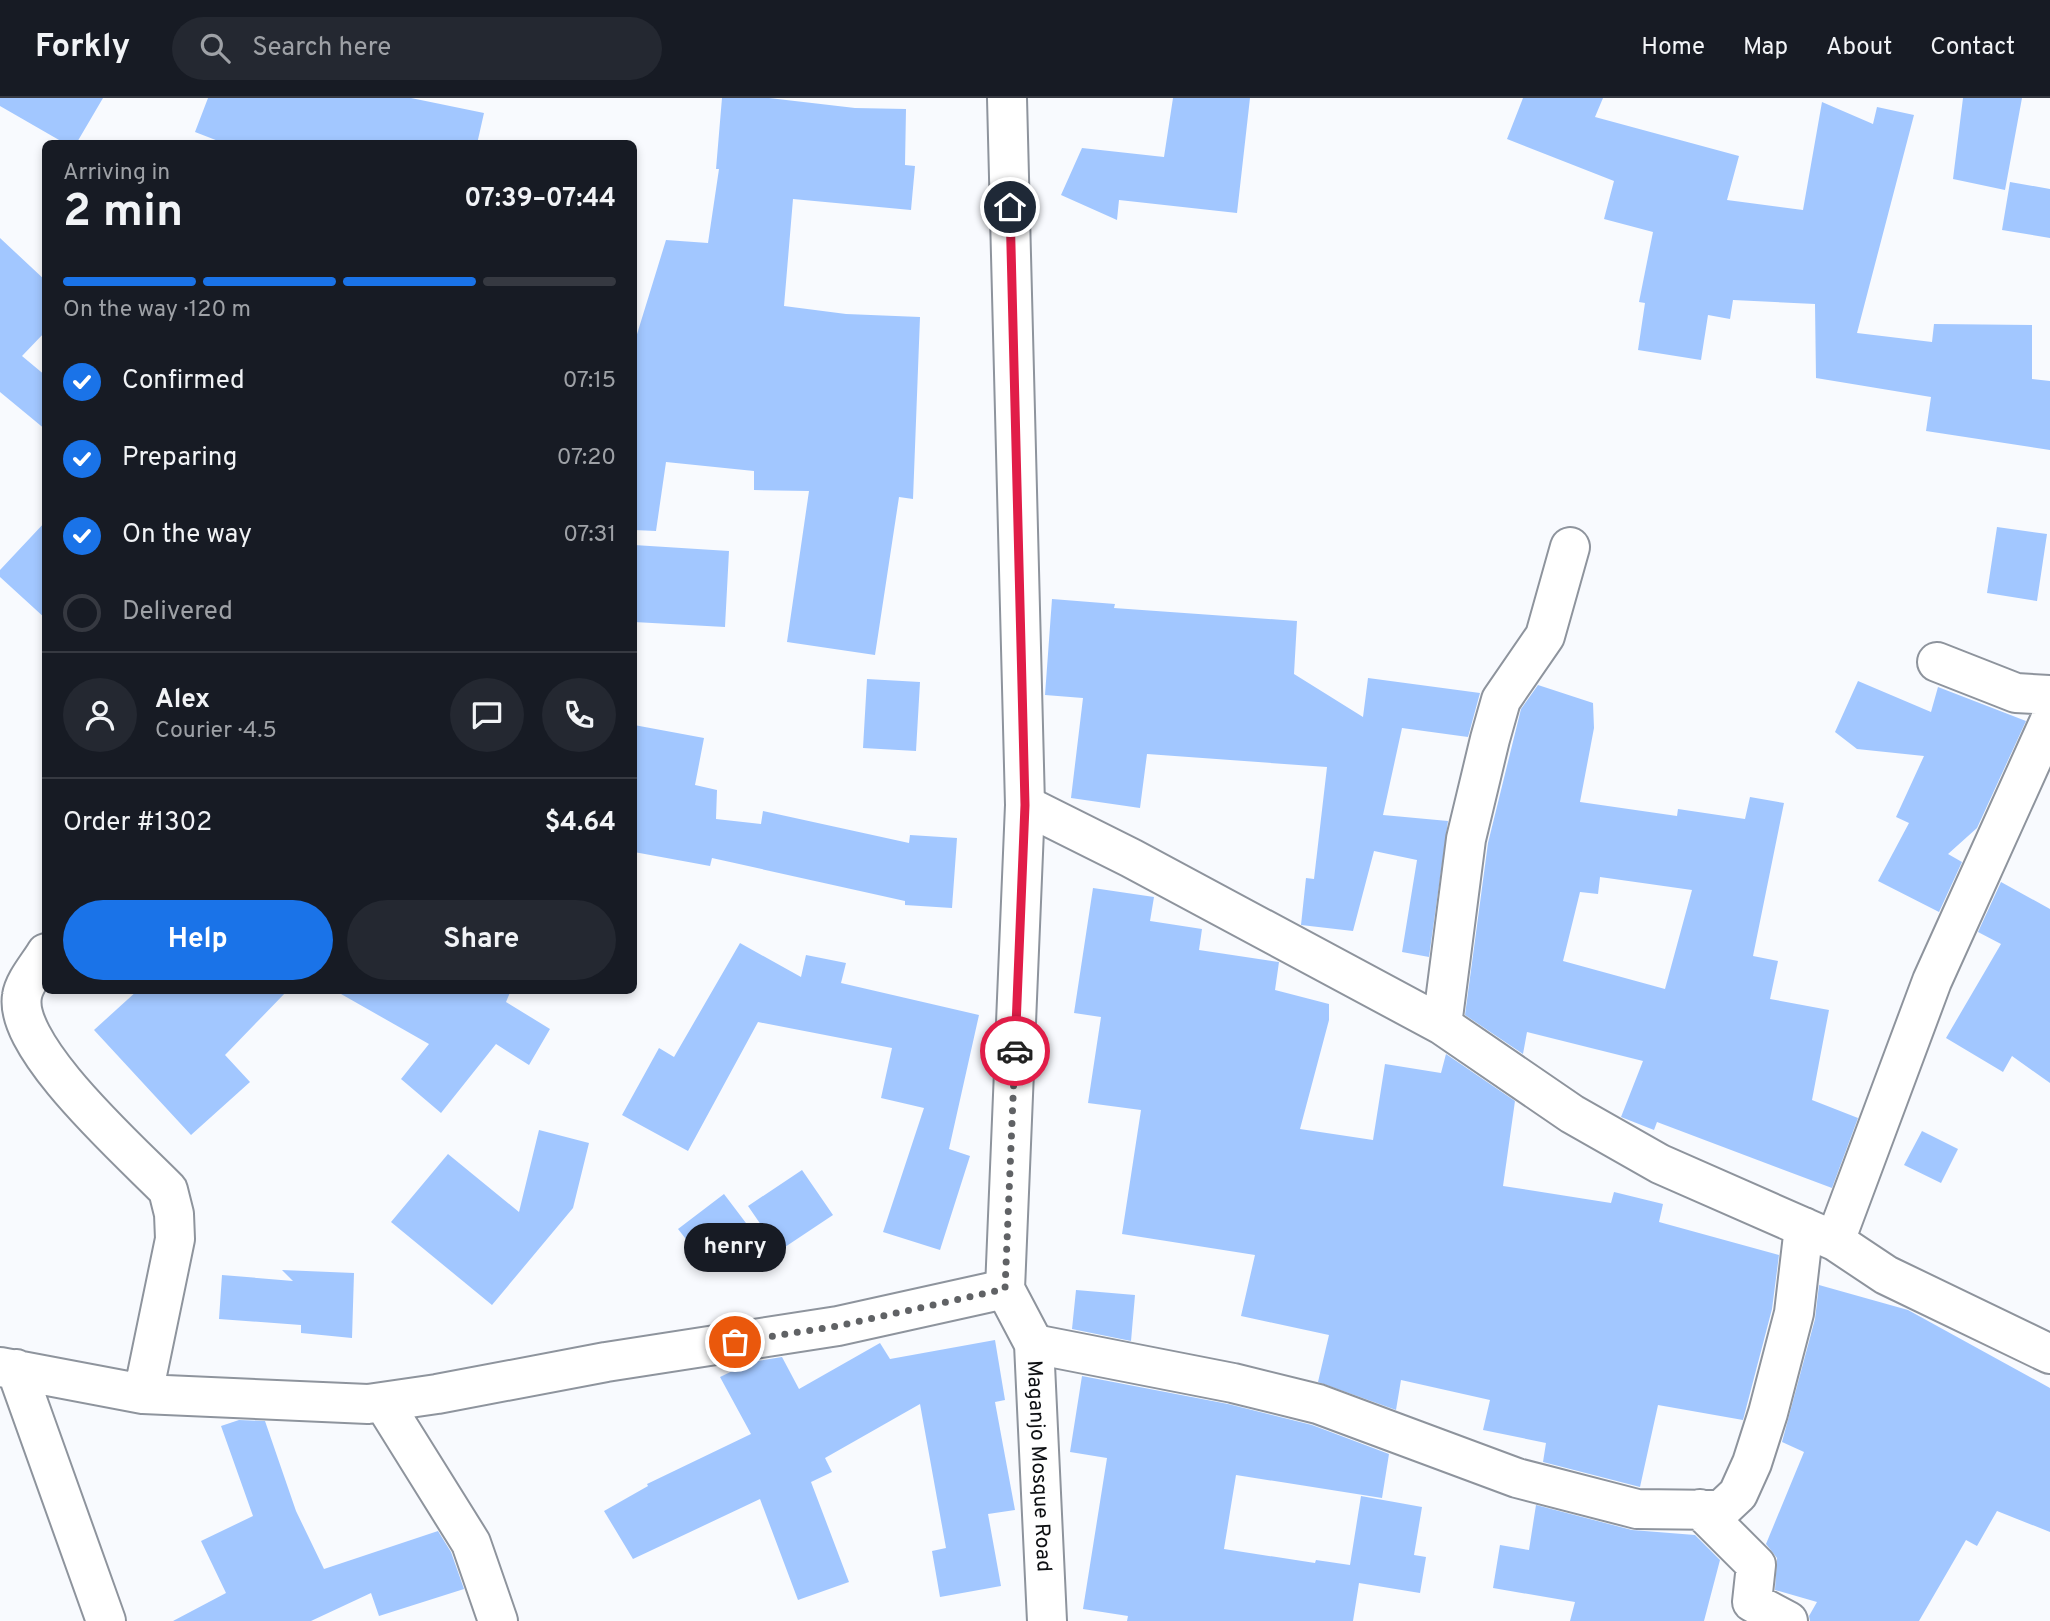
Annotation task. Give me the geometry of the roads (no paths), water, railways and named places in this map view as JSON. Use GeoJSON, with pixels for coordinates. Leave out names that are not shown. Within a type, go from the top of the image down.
{"type":"FeatureCollection","features":[{"type":"Feature","properties":{"kind":"street"},"geometry":{"type":"LineString","coordinates":[[8,1368],[143,1394],[368,1404],[606,1362],[838,1326],[1005,1289],[1025,805],[1007,98]]}},
{"type":"Feature","properties":{"kind":"street"},"geometry":{"type":"LineString","coordinates":[[1441,1026],[1466,839],[1490,739],[1501,700],[1545,636],[1570,547]]}},
{"type":"Feature","properties":{"kind":"street"},"geometry":{"type":"LineString","coordinates":[[1937,662],[2017,693],[2050,695]]}},
{"type":"Feature","properties":{"kind":"street"},"geometry":{"type":"LineString","coordinates":[[1034,1343],[1233,1383],[1318,1404],[1517,1478],[1637,1509],[1721,1510],[1738,1494],[1752,1463],[1794,1313],[1820,1234],[2050,720]]}},
{"type":"Feature","properties":{"kind":"street"},"geometry":{"type":"LineString","coordinates":[[1025,805],[1143,864],[1441,1026],[1572,1114],[1660,1164],[1820,1234],[1886,1275],[2050,1354]]}},
{"type":"Feature","properties":{"kind":"street"},"geometry":{"type":"LineString","coordinates":[[42,960],[22,996],[29,1034],[50,1068],[168,1190],[174,1214],[175,1239],[143,1394]]}},
{"type":"Feature","properties":{"kind":"street","name":"Maganjo Mosque Road"},"geometry":{"type":"LineString","coordinates":[[1005,1289],[1034,1343],[1047,1621]]}},
{"type":"Feature","properties":{"kind":"street"},"geometry":{"type":"LineString","coordinates":[[8,1368],[106,1621]]}},
{"type":"Feature","properties":{"kind":"street"},"geometry":{"type":"LineString","coordinates":[[383,1402],[471,1543],[498,1621]]}},
{"type":"Feature","properties":{"kind":"street"},"geometry":{"type":"LineString","coordinates":[[1700,1509],[1756,1565],[1752,1602],[1788,1621]]}},
{"type":"Feature","properties":{"kind":"place","name":"henry"},"geometry":{"type":"Point","coordinates":[735,1342]}}]}
